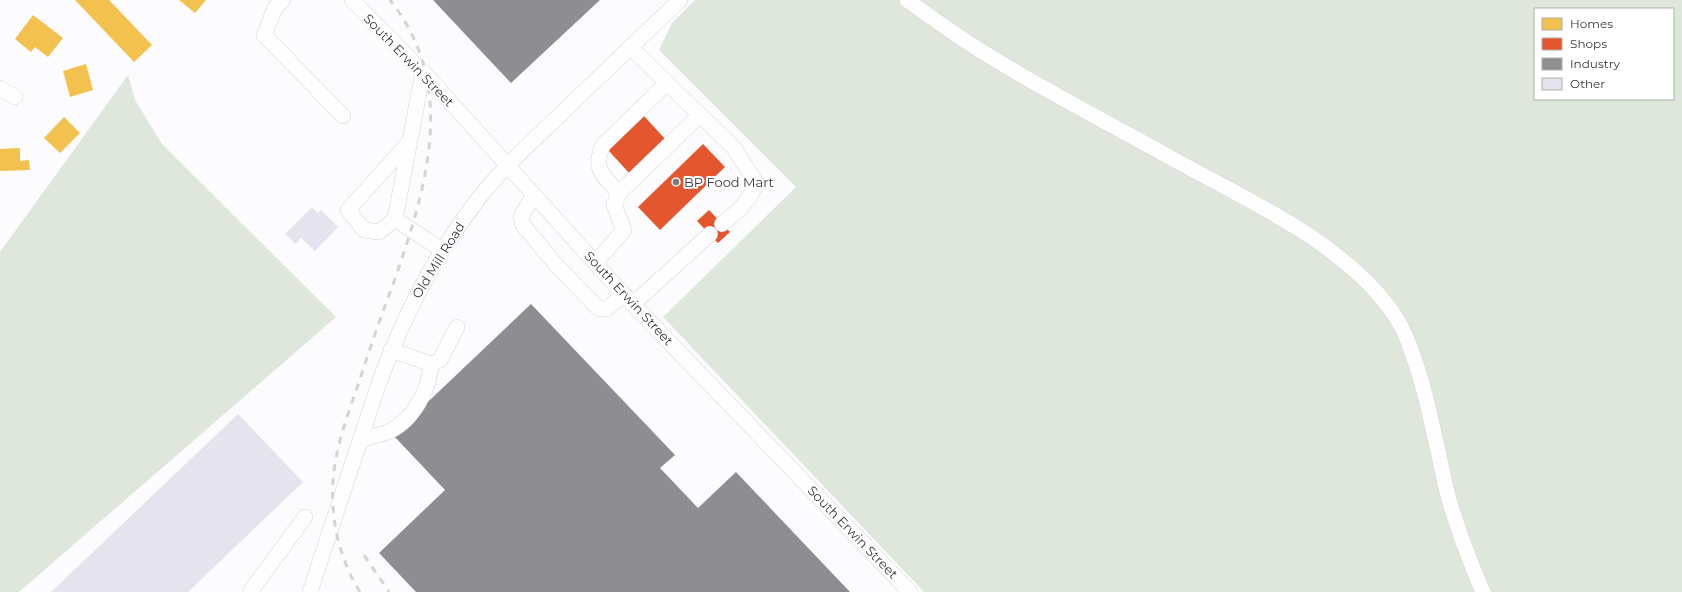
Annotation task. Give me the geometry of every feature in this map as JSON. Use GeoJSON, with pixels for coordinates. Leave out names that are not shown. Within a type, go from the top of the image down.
{"type":"FeatureCollection","features":[{"type":"Feature","properties":{"kind":"street"},"geometry":{"type":"LineString","coordinates":[[283,0],[275,8],[264,35],[344,116]]}},
{"type":"Feature","properties":{"kind":"street","name":"South Erwin Street"},"geometry":{"type":"LineString","coordinates":[[352,0],[423,72],[628,300],[910,592]]}},
{"type":"Feature","properties":{"kind":"street","name":"Old Mill Road"},"geometry":{"type":"LineString","coordinates":[[310,592],[391,350],[412,302],[442,250],[479,198],[507,166],[680,0]]}},
{"type":"Feature","properties":{"kind":"street"},"geometry":{"type":"LineString","coordinates":[[907,0],[961,38],[1024,76],[1244,197],[1304,232],[1344,261],[1362,277],[1378,294],[1395,316],[1409,342],[1427,399],[1446,488],[1458,528],[1483,592]]}},
{"type":"Feature","properties":{"kind":"street"},"geometry":{"type":"LineString","coordinates":[[630,47],[734,148],[756,182],[754,192],[741,208],[722,224]]}},
{"type":"Feature","properties":{"kind":"street"},"geometry":{"type":"LineString","coordinates":[[410,141],[348,210],[364,230],[379,232],[395,219],[410,141],[423,72]]}},
{"type":"Feature","properties":{"kind":"street"},"geometry":{"type":"LineString","coordinates":[[619,193],[602,174],[598,165],[599,155],[603,145],[667,83]]}},
{"type":"Feature","properties":{"kind":"street"},"geometry":{"type":"LineString","coordinates":[[0,88],[15,97]]}},
{"type":"Feature","properties":{"kind":"street"},"geometry":{"type":"LineString","coordinates":[[595,263],[624,230],[614,205],[619,193],[700,115]]}},
{"type":"Feature","properties":{"kind":"street"},"geometry":{"type":"LineString","coordinates":[[534,196],[521,217],[523,225],[556,265],[599,308],[606,309],[628,300],[710,234]]}},
{"type":"Feature","properties":{"kind":"street"},"geometry":{"type":"LineString","coordinates":[[395,219],[442,250]]}},
{"type":"Feature","properties":{"kind":"street"},"geometry":{"type":"LineString","coordinates":[[391,350],[431,364],[440,360],[457,327]]}},
{"type":"Feature","properties":{"kind":"street"},"geometry":{"type":"LineString","coordinates":[[360,440],[390,431],[408,416],[418,405],[431,372],[431,364]]}},
{"type":"Feature","properties":{"kind":"street"},"geometry":{"type":"LineString","coordinates":[[250,592],[306,517]]}},
{"type":"Feature","properties":{"kind":"shaded area"},"geometry":{"type":"Polygon","coordinates":[[[695,0],[1682,0],[1682,592],[924,592],[663,317],[796,187],[659,50],[672,23],[695,0]]]}},
{"type":"Feature","properties":{"kind":"shaded area"},"geometry":{"type":"Polygon","coordinates":[[[128,75],[135,100],[162,144],[336,317],[19,592],[0,592],[0,252],[128,75]]]}},
{"type":"Feature","properties":{"kind":"building: Homes"},"geometry":{"type":"Polygon","coordinates":[[[75,0],[109,0],[152,45],[134,62],[75,0]]]}},
{"type":"Feature","properties":{"kind":"building: Homes"},"geometry":{"type":"Polygon","coordinates":[[[179,0],[206,0],[195,13],[179,0]]]}},
{"type":"Feature","properties":{"kind":"building: Homes"},"geometry":{"type":"Polygon","coordinates":[[[33,15],[63,38],[48,57],[35,47],[31,52],[15,39],[33,15]]]}},
{"type":"Feature","properties":{"kind":"building: Homes"},"geometry":{"type":"Polygon","coordinates":[[[86,64],[93,90],[70,97],[63,71],[86,64]]]}},
{"type":"Feature","properties":{"kind":"building: Homes"},"geometry":{"type":"Polygon","coordinates":[[[64,117],[80,133],[60,153],[44,138],[64,117]]]}},
{"type":"Feature","properties":{"kind":"building: Homes"},"geometry":{"type":"Polygon","coordinates":[[[20,148],[20,161],[29,160],[30,170],[0,171],[0,149],[20,148]]]}},
{"type":"Feature","properties":{"kind":"building: Shops"},"geometry":{"type":"Polygon","coordinates":[[[644,116],[666,140],[630,174],[608,150],[644,116]]]}},
{"type":"Feature","properties":{"kind":"building: Shops"},"geometry":{"type":"Polygon","coordinates":[[[703,144],[725,167],[660,230],[638,207],[703,144]]]}},
{"type":"Feature","properties":{"kind":"building: Shops"},"geometry":{"type":"Polygon","coordinates":[[[709,210],[730,232],[718,243],[697,221],[709,210]]]}},
{"type":"Feature","properties":{"kind":"building: Industry"},"geometry":{"type":"Polygon","coordinates":[[[433,0],[600,0],[511,83],[433,0]]]}},
{"type":"Feature","properties":{"kind":"building: Industry"},"geometry":{"type":"Polygon","coordinates":[[[531,304],[675,455],[660,468],[698,508],[736,472],[850,592],[416,592],[379,553],[445,490],[393,435],[531,304]]]}},
{"type":"Feature","properties":{"kind":"building: Other"},"geometry":{"type":"Polygon","coordinates":[[[312,207],[318,213],[321,210],[338,227],[315,251],[301,238],[296,244],[285,234],[312,207]]]}},
{"type":"Feature","properties":{"kind":"building: Other"},"geometry":{"type":"Polygon","coordinates":[[[238,414],[303,482],[188,592],[51,592],[238,414]]]}},
{"type":"Feature","properties":{"kind":"railway"},"geometry":{"type":"LineString","coordinates":[[360,592],[347,567],[338,540],[334,518],[333,478],[345,422],[407,244],[425,172],[430,136],[430,101],[424,67],[411,33],[390,0]]}},
{"type":"Feature","properties":{"kind":"railway"},"geometry":{"type":"LineString","coordinates":[[364,555],[389,592]]}},
{"type":"Feature","properties":{"kind":"place","name":"BP Food Mart"},"geometry":{"type":"Point","coordinates":[676,182]}}]}
